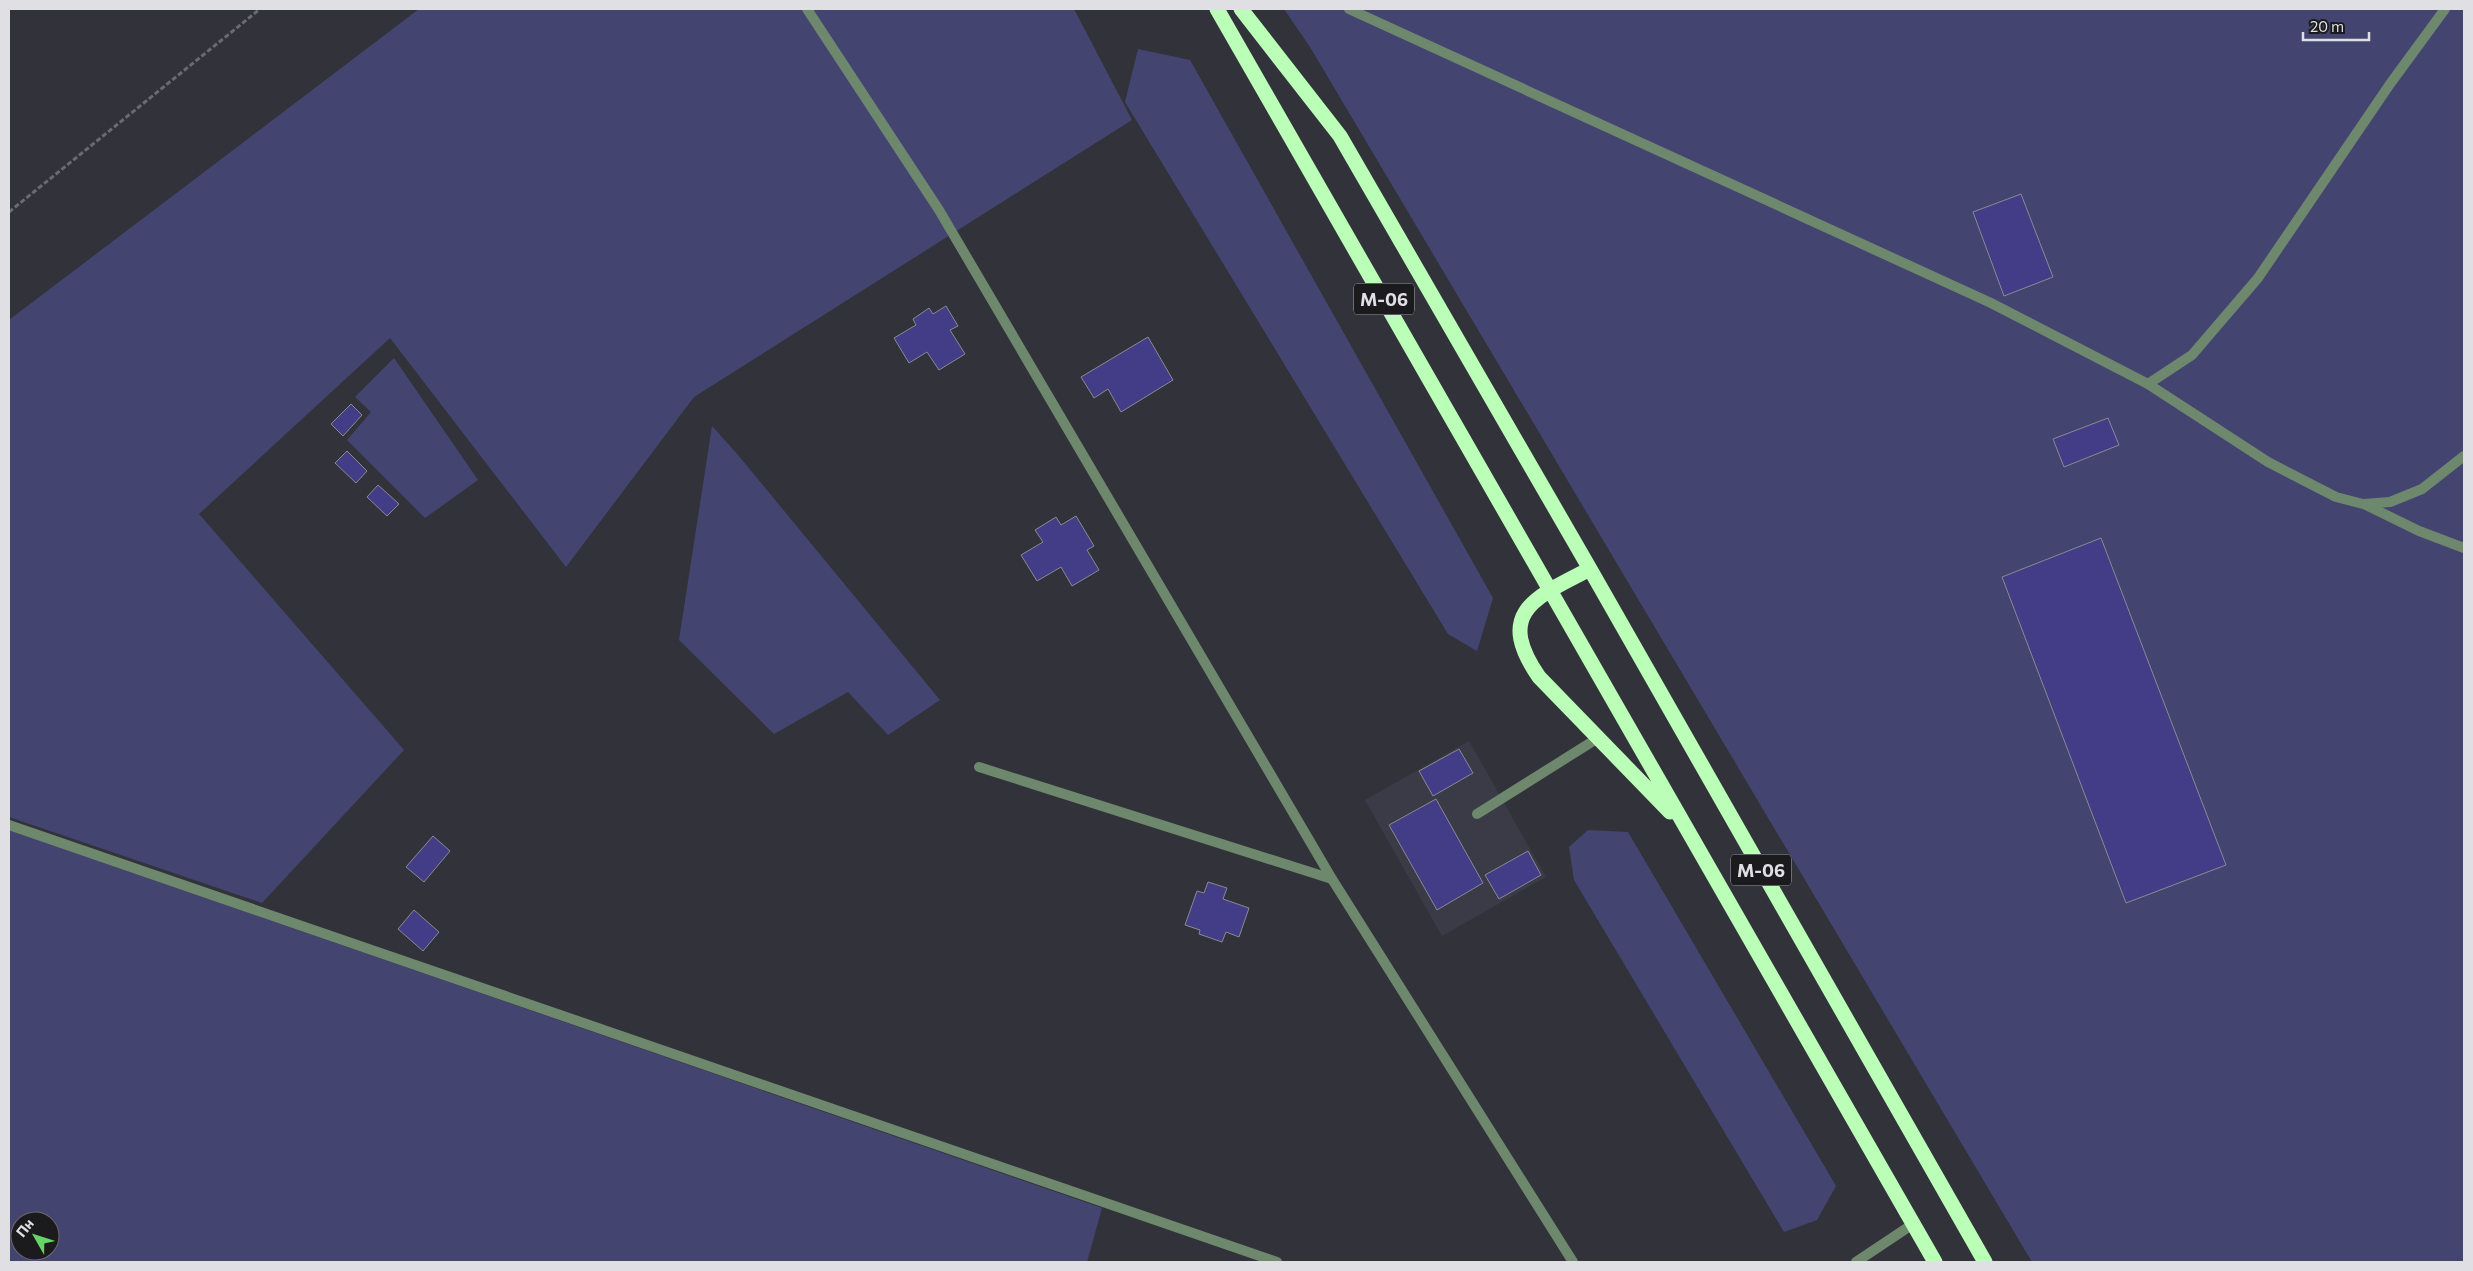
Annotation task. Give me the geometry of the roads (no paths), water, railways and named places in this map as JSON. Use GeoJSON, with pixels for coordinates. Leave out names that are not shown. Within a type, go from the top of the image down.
{"type":"FeatureCollection","features":[{"type":"Feature","properties":{"kind":"highway","name":"М-06"},"geometry":{"type":"LineString","coordinates":[[1217,9],[1935,1262]]}},
{"type":"Feature","properties":{"kind":"highway","name":"М-06"},"geometry":{"type":"LineString","coordinates":[[1241,9],[1340,136],[1590,569],[1985,1262]]}},
{"type":"Feature","properties":{"kind":"highway"},"geometry":{"type":"LineString","coordinates":[[1590,569],[1551,590],[1529,606],[1520,624],[1519,640],[1526,658],[1539,677],[1685,827]]}},
{"type":"Feature","properties":{"kind":"street"},"geometry":{"type":"LineString","coordinates":[[807,9],[939,210],[1332,879],[1573,1262]]}},
{"type":"Feature","properties":{"kind":"street"},"geometry":{"type":"LineString","coordinates":[[1349,9],[1991,303],[2148,384],[2268,462],[2336,497],[2363,504],[2419,531],[2464,548]]}},
{"type":"Feature","properties":{"kind":"street"},"geometry":{"type":"LineString","coordinates":[[2148,384],[2192,355],[2258,278],[2390,84],[2445,9]]}},
{"type":"Feature","properties":{"kind":"street"},"geometry":{"type":"LineString","coordinates":[[2363,504],[2390,502],[2422,489],[2464,456]]}},
{"type":"Feature","properties":{"kind":"street"},"geometry":{"type":"LineString","coordinates":[[1477,814],[1598,738]]}},
{"type":"Feature","properties":{"kind":"street"},"geometry":{"type":"LineString","coordinates":[[979,767],[1332,879]]}},
{"type":"Feature","properties":{"kind":"street"},"geometry":{"type":"LineString","coordinates":[[9,824],[1277,1262]]}},
{"type":"Feature","properties":{"kind":"street"},"geometry":{"type":"LineString","coordinates":[[1856,1262],[1913,1224]]}}]}
